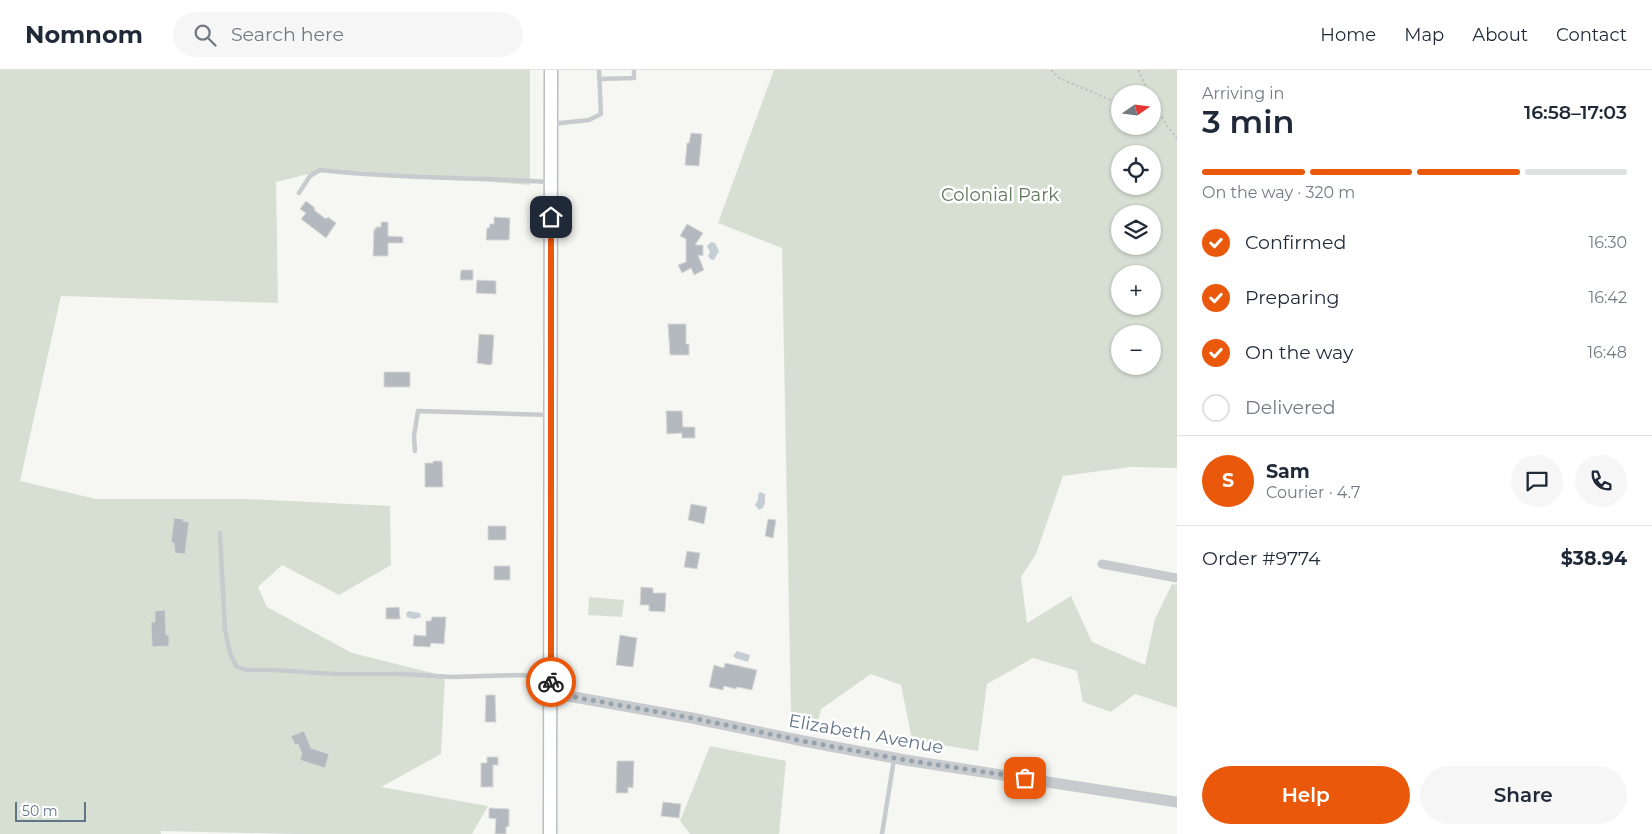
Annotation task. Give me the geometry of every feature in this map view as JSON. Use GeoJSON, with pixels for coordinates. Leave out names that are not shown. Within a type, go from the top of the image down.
{"type":"FeatureCollection","features":[{"type":"Feature","properties":{"kind":"main road"},"geometry":{"type":"LineString","coordinates":[[550,834],[551,70]]}},
{"type":"Feature","properties":{"kind":"street"},"geometry":{"type":"LineString","coordinates":[[1102,564],[1177,578]]}},
{"type":"Feature","properties":{"kind":"street","name":"Elizabeth Avenue"},"geometry":{"type":"LineString","coordinates":[[551,693],[692,718],[894,758],[1177,802]]}},
{"type":"Feature","properties":{"kind":"lane"},"geometry":{"type":"LineString","coordinates":[[551,124],[589,120],[601,114],[599,70]]}},
{"type":"Feature","properties":{"kind":"lane"},"geometry":{"type":"LineString","coordinates":[[599,79],[634,78],[634,70]]}},
{"type":"Feature","properties":{"kind":"lane"},"geometry":{"type":"LineString","coordinates":[[299,193],[310,176],[320,170],[400,178],[465,178],[551,182]]}},
{"type":"Feature","properties":{"kind":"lane"},"geometry":{"type":"LineString","coordinates":[[415,451],[414,436],[418,411],[550,414]]}},
{"type":"Feature","properties":{"kind":"lane"},"geometry":{"type":"LineString","coordinates":[[220,533],[225,630],[230,652],[236,666],[246,670],[334,674],[403,674],[452,677],[522,675],[550,678]]}},
{"type":"Feature","properties":{"kind":"lane"},"geometry":{"type":"LineString","coordinates":[[882,834],[894,758]]}},
{"type":"Feature","properties":{"kind":"path"},"geometry":{"type":"LineString","coordinates":[[1051,70],[1059,78],[1111,100]]}},
{"type":"Feature","properties":{"kind":"path"},"geometry":{"type":"LineString","coordinates":[[1138,70],[1146,85]]}},
{"type":"Feature","properties":{"kind":"path"},"geometry":{"type":"LineString","coordinates":[[1161,116],[1177,139]]}},
{"type":"Feature","properties":{"kind":"green space"},"geometry":{"type":"Polygon","coordinates":[[[0,70],[530,70],[530,185],[356,171],[320,171],[276,182],[278,303],[61,296],[20,481],[96,499],[247,499],[390,506],[391,565],[339,595],[282,565],[258,587],[267,607],[352,653],[445,676],[441,754],[381,787],[488,806],[472,834],[295,834],[161,831],[161,834],[0,834],[0,70]]]}},
{"type":"Feature","properties":{"kind":"green space","name":"Colonial Park"},"geometry":{"type":"Polygon","coordinates":[[[774,70],[1177,70],[1177,468],[1130,467],[1063,476],[1036,554],[1021,577],[1027,623],[1071,596],[1092,642],[1145,665],[1155,619],[1172,584],[1177,585],[1177,708],[1135,694],[1111,712],[1083,702],[1077,671],[1033,658],[987,684],[978,751],[912,740],[901,685],[871,674],[821,709],[818,722],[791,717],[782,248],[718,223],[774,70]]]}},
{"type":"Feature","properties":{"kind":"green space"},"geometry":{"type":"Polygon","coordinates":[[[589,597],[624,600],[622,617],[588,615],[589,597]]]}},
{"type":"Feature","properties":{"kind":"green space"},"geometry":{"type":"Polygon","coordinates":[[[710,746],[786,761],[779,834],[690,834],[680,821],[710,746]]]}},
{"type":"Feature","properties":{"kind":"shaded area"},"geometry":{"type":"Polygon","coordinates":[[[711,242],[715,243],[719,251],[714,260],[708,256],[710,252],[707,246],[711,242]]]}},
{"type":"Feature","properties":{"kind":"shaded area"},"geometry":{"type":"Polygon","coordinates":[[[760,492],[765,494],[765,502],[763,508],[759,510],[755,505],[760,492]]]}},
{"type":"Feature","properties":{"kind":"shaded area"},"geometry":{"type":"Polygon","coordinates":[[[408,611],[420,613],[421,617],[414,619],[407,617],[408,611]]]}},
{"type":"Feature","properties":{"kind":"shaded area"},"geometry":{"type":"Polygon","coordinates":[[[737,651],[750,655],[748,662],[733,656],[737,651]]]}},
{"type":"Feature","properties":{"kind":"building"},"geometry":{"type":"Polygon","coordinates":[[[691,133],[702,134],[699,166],[685,165],[687,143],[689,143],[691,133]]]}},
{"type":"Feature","properties":{"kind":"building"},"geometry":{"type":"Polygon","coordinates":[[[306,201],[326,219],[328,217],[336,223],[326,238],[301,219],[306,213],[300,209],[306,201]]]}},
{"type":"Feature","properties":{"kind":"building"},"geometry":{"type":"Polygon","coordinates":[[[494,217],[510,218],[509,240],[486,240],[487,228],[489,228],[490,224],[494,224],[494,217]]]}},
{"type":"Feature","properties":{"kind":"building"},"geometry":{"type":"Polygon","coordinates":[[[381,222],[388,222],[388,236],[403,237],[403,243],[388,243],[388,256],[373,256],[374,229],[381,227],[381,222]]]}},
{"type":"Feature","properties":{"kind":"building"},"geometry":{"type":"Polygon","coordinates":[[[687,224],[703,233],[695,245],[703,245],[703,256],[698,255],[704,270],[694,275],[691,268],[682,273],[678,265],[686,262],[686,239],[680,236],[687,224]]]}},
{"type":"Feature","properties":{"kind":"building"},"geometry":{"type":"Polygon","coordinates":[[[461,270],[473,270],[473,280],[460,280],[461,270]]]}},
{"type":"Feature","properties":{"kind":"building"},"geometry":{"type":"Polygon","coordinates":[[[477,280],[496,281],[496,294],[476,293],[477,280]]]}},
{"type":"Feature","properties":{"kind":"building"},"geometry":{"type":"Polygon","coordinates":[[[668,324],[686,324],[686,344],[689,344],[689,355],[670,355],[668,324]]]}},
{"type":"Feature","properties":{"kind":"building"},"geometry":{"type":"Polygon","coordinates":[[[479,334],[494,335],[492,364],[477,363],[479,334]]]}},
{"type":"Feature","properties":{"kind":"building"},"geometry":{"type":"Polygon","coordinates":[[[384,372],[410,372],[410,387],[384,387],[384,372]]]}},
{"type":"Feature","properties":{"kind":"building"},"geometry":{"type":"Polygon","coordinates":[[[666,411],[682,411],[683,427],[695,427],[695,438],[682,438],[682,433],[667,434],[666,411]]]}},
{"type":"Feature","properties":{"kind":"building"},"geometry":{"type":"Polygon","coordinates":[[[433,461],[442,461],[443,487],[425,487],[425,463],[433,463],[433,461]]]}},
{"type":"Feature","properties":{"kind":"building"},"geometry":{"type":"Polygon","coordinates":[[[691,504],[707,507],[704,524],[688,520],[691,504]]]}},
{"type":"Feature","properties":{"kind":"building"},"geometry":{"type":"Polygon","coordinates":[[[174,518],[189,522],[185,554],[175,553],[174,543],[171,543],[174,518]]]}},
{"type":"Feature","properties":{"kind":"building"},"geometry":{"type":"Polygon","coordinates":[[[768,519],[776,520],[773,538],[765,536],[768,519]]]}},
{"type":"Feature","properties":{"kind":"building"},"geometry":{"type":"Polygon","coordinates":[[[488,526],[506,526],[506,540],[488,540],[488,526]]]}},
{"type":"Feature","properties":{"kind":"building"},"geometry":{"type":"Polygon","coordinates":[[[687,551],[700,553],[697,569],[684,567],[687,551]]]}},
{"type":"Feature","properties":{"kind":"building"},"geometry":{"type":"Polygon","coordinates":[[[494,566],[510,566],[510,580],[494,580],[494,566]]]}},
{"type":"Feature","properties":{"kind":"building"},"geometry":{"type":"Polygon","coordinates":[[[641,587],[653,588],[653,593],[666,593],[665,612],[649,611],[649,605],[640,605],[641,587]]]}},
{"type":"Feature","properties":{"kind":"building"},"geometry":{"type":"Polygon","coordinates":[[[399,607],[400,619],[386,619],[386,608],[399,607]]]}},
{"type":"Feature","properties":{"kind":"building"},"geometry":{"type":"Polygon","coordinates":[[[165,610],[166,635],[169,635],[169,646],[152,647],[151,622],[155,622],[155,611],[165,610]]]}},
{"type":"Feature","properties":{"kind":"building"},"geometry":{"type":"Polygon","coordinates":[[[432,617],[446,617],[444,644],[431,643],[430,647],[413,646],[414,635],[426,636],[426,621],[431,621],[432,617]]]}},
{"type":"Feature","properties":{"kind":"building"},"geometry":{"type":"Polygon","coordinates":[[[620,635],[637,638],[633,667],[616,665],[620,635]]]}},
{"type":"Feature","properties":{"kind":"building"},"geometry":{"type":"Polygon","coordinates":[[[725,663],[757,670],[752,690],[724,686],[723,690],[709,687],[714,665],[724,668],[725,663]]]}},
{"type":"Feature","properties":{"kind":"building"},"geometry":{"type":"Polygon","coordinates":[[[486,695],[495,695],[496,722],[485,722],[486,695]]]}},
{"type":"Feature","properties":{"kind":"building"},"geometry":{"type":"Polygon","coordinates":[[[304,731],[311,748],[329,754],[325,768],[300,760],[302,754],[298,744],[295,745],[291,736],[304,731]]]}},
{"type":"Feature","properties":{"kind":"building"},"geometry":{"type":"Polygon","coordinates":[[[487,757],[498,757],[498,765],[493,765],[493,787],[481,787],[481,763],[487,763],[487,757]]]}},
{"type":"Feature","properties":{"kind":"building"},"geometry":{"type":"Polygon","coordinates":[[[617,761],[634,761],[633,788],[628,787],[628,793],[616,793],[617,761]]]}},
{"type":"Feature","properties":{"kind":"building"},"geometry":{"type":"Polygon","coordinates":[[[663,802],[681,804],[679,818],[661,816],[663,802]]]}},
{"type":"Feature","properties":{"kind":"building"},"geometry":{"type":"Polygon","coordinates":[[[489,808],[509,809],[509,826],[506,827],[506,834],[495,834],[496,819],[489,818],[489,808]]]}},
{"type":"Feature","properties":{"kind":"way so far"},"geometry":{"type":"LineString","coordinates":[[551,682],[551,693],[692,718],[905,760],[1025,778]]}},
{"type":"Feature","properties":{"kind":"route"},"geometry":{"type":"LineString","coordinates":[[551,217],[551,682]]}}]}
